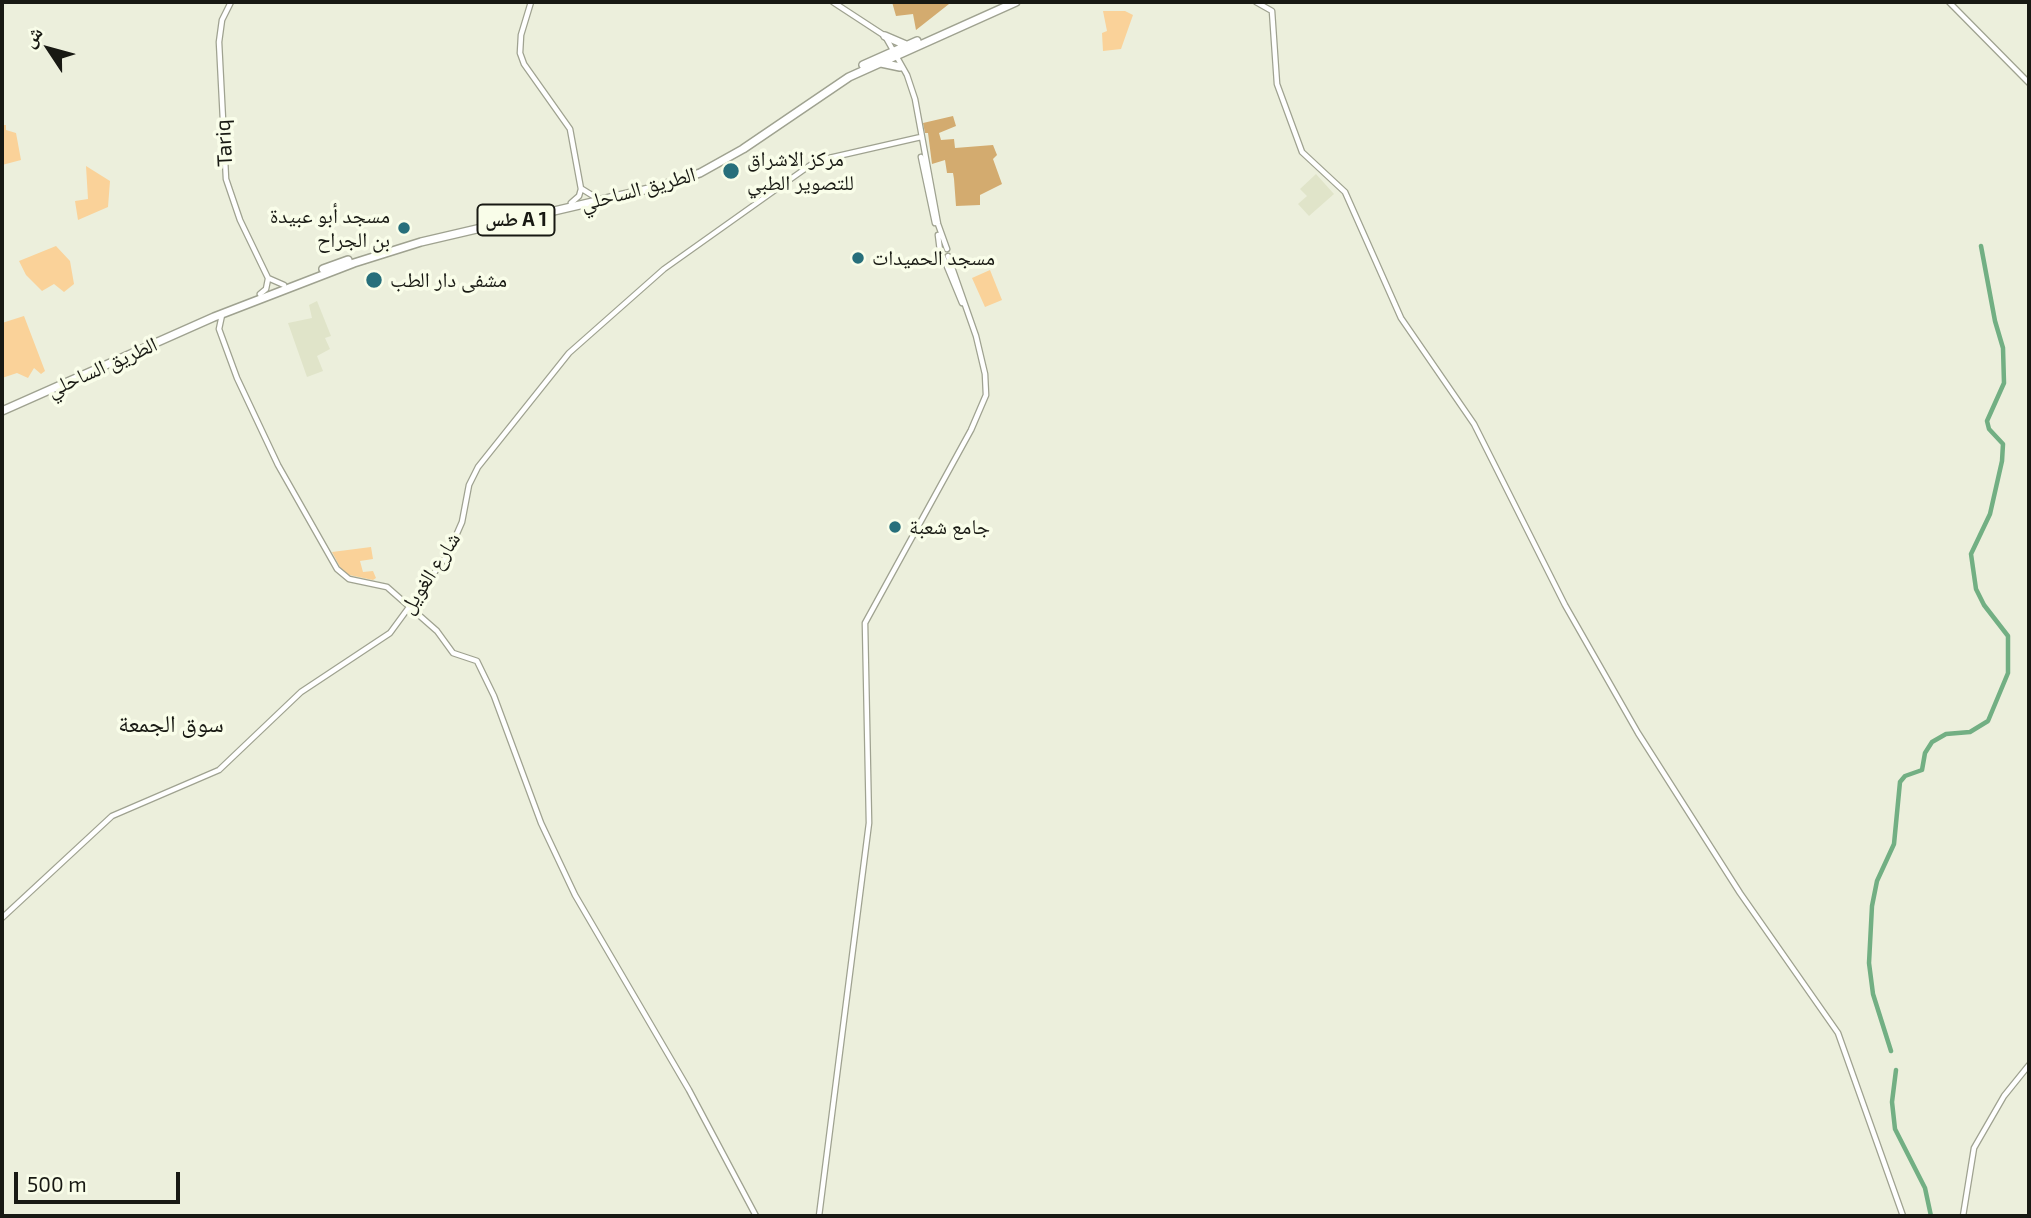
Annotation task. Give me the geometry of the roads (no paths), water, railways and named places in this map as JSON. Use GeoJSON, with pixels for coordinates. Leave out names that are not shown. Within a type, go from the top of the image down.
{"type":"FeatureCollection","features":[{"type":"Feature","properties":{"kind":"highway","name":"الطريق الساحلي"},"geometry":{"type":"LineString","coordinates":[[2,409],[260,294],[391,246],[677,178],[723,158],[835,81],[1007,2]]}},
{"type":"Feature","properties":{"kind":"highway","name":"الطريق الساحلي"},"geometry":{"type":"LineString","coordinates":[[910,46],[1016,2]]}},
{"type":"Feature","properties":{"kind":"highway"},"geometry":{"type":"LineString","coordinates":[[882,35],[910,46],[902,68],[876,61],[883,48],[882,35]]}},
{"type":"Feature","properties":{"kind":"highway","name":"الطريق الساحلي"},"geometry":{"type":"LineString","coordinates":[[2,409],[223,314],[396,249],[688,177],[723,162],[828,89],[876,61]]}},
{"type":"Feature","properties":{"kind":"street","name":"Tariq"},"geometry":{"type":"LineString","coordinates":[[231,2],[222,20],[219,42],[225,173],[240,220],[268,278]]}},
{"type":"Feature","properties":{"kind":"street"},"geometry":{"type":"LineString","coordinates":[[531,2],[521,35],[520,53],[524,64],[570,129],[581,188],[579,196],[571,203]]}},
{"type":"Feature","properties":{"kind":"street"},"geometry":{"type":"LineString","coordinates":[[819,1216],[869,823],[864,627],[876,597],[981,410],[986,381],[977,343],[946,252],[919,144],[914,92],[882,35],[833,2]]}},
{"type":"Feature","properties":{"kind":"street"},"geometry":{"type":"LineString","coordinates":[[1256,2],[1272,11],[1277,84],[1302,152],[1336,181],[1348,196],[1401,318],[1474,424],[1565,605],[1638,733],[1736,886],[1838,1033],[1903,1216]]}},
{"type":"Feature","properties":{"kind":"street"},"geometry":{"type":"LineString","coordinates":[[1949,2],[2029,83]]}},
{"type":"Feature","properties":{"kind":"street"},"geometry":{"type":"LineString","coordinates":[[918,136],[946,252]]}},
{"type":"Feature","properties":{"kind":"street","name":"شارع الغويل"},"geometry":{"type":"LineString","coordinates":[[2,918],[112,816],[219,770],[301,692],[387,635],[448,554],[462,522],[475,471],[577,345],[664,269],[810,164],[830,156],[918,136]]}},
{"type":"Feature","properties":{"kind":"street"},"geometry":{"type":"LineString","coordinates":[[581,188],[594,197]]}},
{"type":"Feature","properties":{"kind":"street"},"geometry":{"type":"LineString","coordinates":[[260,294],[266,289],[268,278],[285,285]]}},
{"type":"Feature","properties":{"kind":"street"},"geometry":{"type":"LineString","coordinates":[[219,329],[223,314]]}},
{"type":"Feature","properties":{"kind":"street"},"geometry":{"type":"LineString","coordinates":[[204,322],[213,323],[219,329],[237,378],[278,465],[337,569],[349,579],[381,584],[437,631],[453,653],[477,661],[494,696],[538,814],[575,895],[689,1090],[756,1216]]}},
{"type":"Feature","properties":{"kind":"street"},"geometry":{"type":"LineString","coordinates":[[1963,1216],[1974,1148],[2004,1096],[2029,1065]]}},
{"type":"Feature","properties":{"kind":"waterway"},"geometry":{"type":"LineString","coordinates":[[1891,1051],[1873,994],[1869,963],[1872,906],[1877,881],[1894,844],[1900,782],[1905,776],[1922,770],[1925,753],[1932,742],[1946,734],[1970,732],[1988,721],[2008,673],[2008,636],[1984,605],[1976,589],[1971,554],[1990,514],[2002,461],[2003,444],[1989,429],[1987,421],[2004,383],[2003,348],[1995,321],[1981,246]]}},
{"type":"Feature","properties":{"kind":"waterway"},"geometry":{"type":"LineString","coordinates":[[1896,1070],[1892,1102],[1895,1129],[1925,1188],[1931,1216]]}},
{"type":"Feature","properties":{"kind":"place","name":"مركز الاشراق للتصوير الطبي"},"geometry":{"type":"Point","coordinates":[731,171]}},
{"type":"Feature","properties":{"kind":"place","name":"مسجد أبو عبيدة بن الجراح"},"geometry":{"type":"Point","coordinates":[404,228]}},
{"type":"Feature","properties":{"kind":"place","name":"مسجد الحميدات"},"geometry":{"type":"Point","coordinates":[858,258]}},
{"type":"Feature","properties":{"kind":"place","name":"مشفى دار الطب"},"geometry":{"type":"Point","coordinates":[374,280]}},
{"type":"Feature","properties":{"kind":"place","name":"جامع شعبة"},"geometry":{"type":"Point","coordinates":[895,527]}},
{"type":"Feature","properties":{"kind":"district","name":"سوق الجمعة"},"geometry":{"type":"Point","coordinates":[171,724]}}]}
